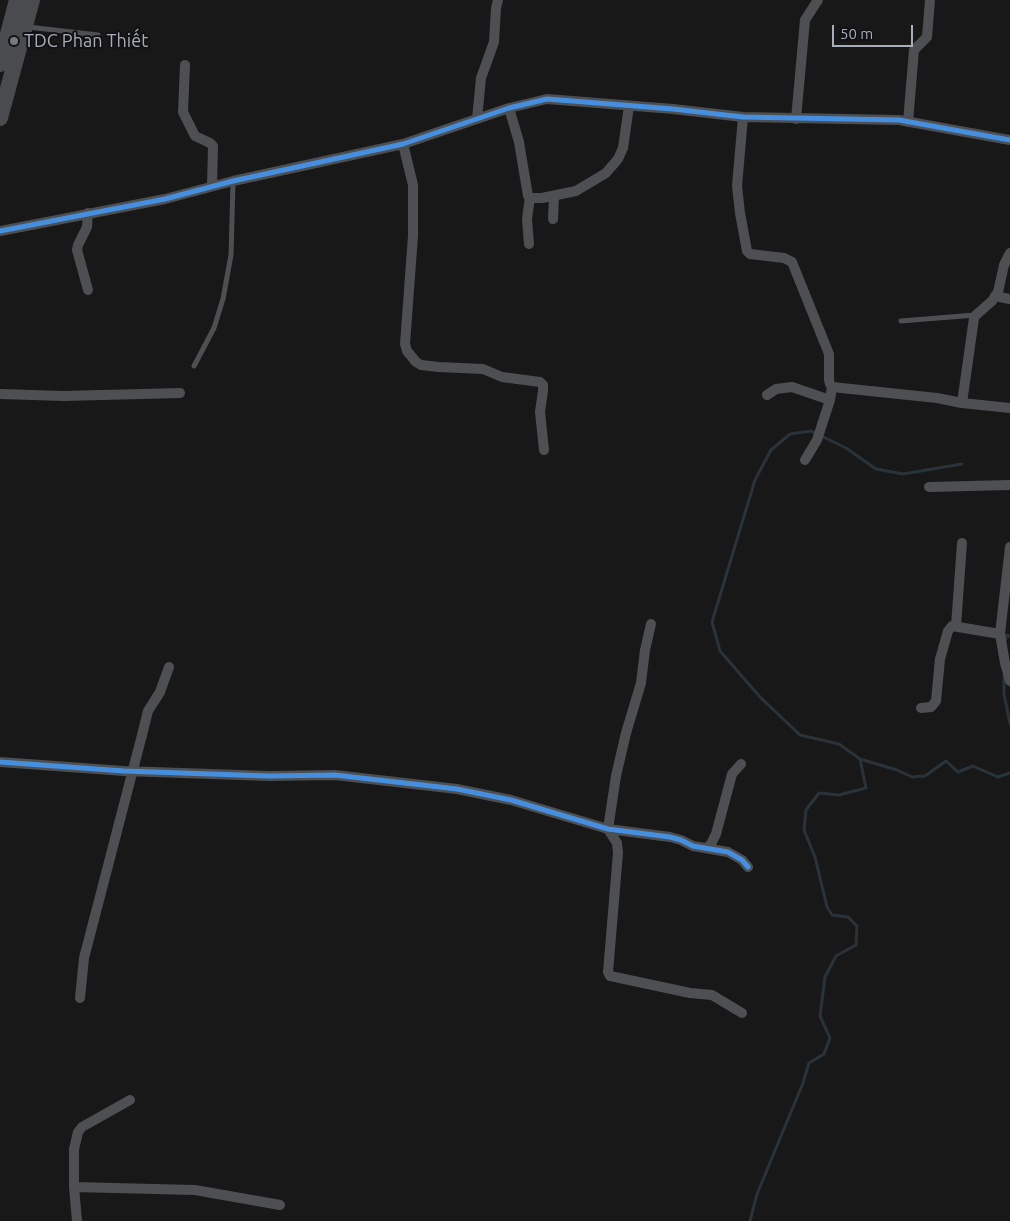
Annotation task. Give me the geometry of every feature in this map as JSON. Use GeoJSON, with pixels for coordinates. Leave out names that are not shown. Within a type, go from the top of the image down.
{"type":"FeatureCollection","features":[{"type":"Feature","properties":{"kind":"highway"},"geometry":{"type":"LineString","coordinates":[[0,118],[18,25],[17,0]]}},
{"type":"Feature","properties":{"kind":"highway"},"geometry":{"type":"LineString","coordinates":[[0,64],[2,47],[18,25],[32,0]]}},
{"type":"Feature","properties":{"kind":"street"},"geometry":{"type":"LineString","coordinates":[[477,119],[481,78],[494,42],[498,0]]}},
{"type":"Feature","properties":{"kind":"street"},"geometry":{"type":"LineString","coordinates":[[796,119],[805,20],[818,0]]}},
{"type":"Feature","properties":{"kind":"street"},"geometry":{"type":"LineString","coordinates":[[908,122],[914,50],[927,36],[930,0]]}},
{"type":"Feature","properties":{"kind":"street"},"geometry":{"type":"LineString","coordinates":[[185,65],[183,112],[194,136],[210,143],[212,146],[212,186]]}},
{"type":"Feature","properties":{"kind":"street"},"geometry":{"type":"LineString","coordinates":[[0,231],[164,198],[232,181],[404,144],[509,108],[547,98],[743,118],[844,118],[908,122],[1010,140]]}},
{"type":"Feature","properties":{"kind":"street"},"geometry":{"type":"LineString","coordinates":[[530,197],[542,198],[576,191],[606,173],[618,159],[623,148],[629,106]]}},
{"type":"Feature","properties":{"kind":"street"},"geometry":{"type":"LineString","coordinates":[[509,108],[519,142],[530,197],[527,219],[529,244]]}},
{"type":"Feature","properties":{"kind":"street"},"geometry":{"type":"LineString","coordinates":[[743,118],[737,186],[747,251],[750,254],[784,258],[792,262],[829,354],[829,380],[832,387],[830,400],[817,440],[805,460]]}},
{"type":"Feature","properties":{"kind":"street"},"geometry":{"type":"LineString","coordinates":[[404,144],[413,185],[413,236],[405,344],[407,351],[421,365],[439,368],[483,369],[502,376],[540,382],[543,392],[540,412],[544,450]]}},
{"type":"Feature","properties":{"kind":"street"},"geometry":{"type":"LineString","coordinates":[[553,218],[554,196]]}},
{"type":"Feature","properties":{"kind":"street"},"geometry":{"type":"LineString","coordinates":[[88,213],[87,228],[78,245],[88,290]]}},
{"type":"Feature","properties":{"kind":"street"},"geometry":{"type":"LineString","coordinates":[[962,403],[973,323],[976,315],[996,296],[1004,265],[1010,253]]}},
{"type":"Feature","properties":{"kind":"street"},"geometry":{"type":"LineString","coordinates":[[996,296],[1010,299]]}},
{"type":"Feature","properties":{"kind":"street"},"geometry":{"type":"LineString","coordinates":[[767,395],[776,389],[792,387],[830,400]]}},
{"type":"Feature","properties":{"kind":"street"},"geometry":{"type":"LineString","coordinates":[[832,387],[1010,408]]}},
{"type":"Feature","properties":{"kind":"street"},"geometry":{"type":"LineString","coordinates":[[0,394],[64,396],[180,392]]}},
{"type":"Feature","properties":{"kind":"street"},"geometry":{"type":"LineString","coordinates":[[929,487],[1010,485]]}},
{"type":"Feature","properties":{"kind":"street"},"geometry":{"type":"LineString","coordinates":[[956,626],[962,543]]}},
{"type":"Feature","properties":{"kind":"street"},"geometry":{"type":"LineString","coordinates":[[1010,547],[1000,634],[1010,681]]}},
{"type":"Feature","properties":{"kind":"street"},"geometry":{"type":"LineString","coordinates":[[650,624],[641,683],[626,733],[616,776],[608,829],[617,843],[618,853],[608,972],[610,976],[690,994],[712,995],[742,1013]]}},
{"type":"Feature","properties":{"kind":"street"},"geometry":{"type":"LineString","coordinates":[[922,708],[931,707],[936,701],[940,658],[950,629],[956,626],[969,630],[1000,634]]}},
{"type":"Feature","properties":{"kind":"street"},"geometry":{"type":"LineString","coordinates":[[80,998],[84,958],[148,711],[160,692],[169,667]]}},
{"type":"Feature","properties":{"kind":"street"},"geometry":{"type":"LineString","coordinates":[[0,762],[132,771],[269,776],[335,775],[448,788],[512,800],[608,829],[670,837],[693,846],[734,854],[748,867]]}},
{"type":"Feature","properties":{"kind":"street"},"geometry":{"type":"LineString","coordinates":[[707,848],[712,844],[716,834],[732,774],[741,764]]}},
{"type":"Feature","properties":{"kind":"street"},"geometry":{"type":"LineString","coordinates":[[77,1221],[74,1187],[74,1149],[78,1132],[82,1127],[130,1100]]}},
{"type":"Feature","properties":{"kind":"street"},"geometry":{"type":"LineString","coordinates":[[74,1187],[195,1190],[280,1205]]}},
{"type":"Feature","properties":{"kind":"lane"},"geometry":{"type":"LineString","coordinates":[[18,25],[98,35]]}},
{"type":"Feature","properties":{"kind":"lane"},"geometry":{"type":"LineString","coordinates":[[194,366],[214,328],[223,299],[231,256],[232,181]]}},
{"type":"Feature","properties":{"kind":"lane"},"geometry":{"type":"LineString","coordinates":[[901,320],[976,315]]}},
{"type":"Feature","properties":{"kind":"waterway"},"geometry":{"type":"LineString","coordinates":[[750,1221],[757,1194],[803,1083],[809,1063],[824,1054],[830,1038],[820,1016],[825,977],[836,956],[856,945],[857,926],[848,917],[832,915],[827,907],[815,857],[804,830],[806,810],[819,793],[839,795],[866,788],[860,759],[839,744],[800,735],[760,697],[720,651],[712,622],[755,480],[771,450],[790,434],[811,431],[846,448],[876,469],[903,474],[962,464]]}},
{"type":"Feature","properties":{"kind":"waterway"},"geometry":{"type":"LineString","coordinates":[[1006,639],[1006,635],[1010,636]]}},
{"type":"Feature","properties":{"kind":"waterway"},"geometry":{"type":"LineString","coordinates":[[1004,676],[1004,694],[1010,724]]}},
{"type":"Feature","properties":{"kind":"waterway"},"geometry":{"type":"LineString","coordinates":[[860,759],[897,770],[912,777],[925,776],[946,761],[958,772],[973,766],[998,777],[1010,773]]}},
{"type":"Feature","properties":{"kind":"cycle path"},"geometry":{"type":"LineString","coordinates":[[0,231],[165,199],[233,181],[403,144],[509,108],[547,99],[673,109],[743,117],[899,120],[1010,140]]}},
{"type":"Feature","properties":{"kind":"cycle path"},"geometry":{"type":"LineString","coordinates":[[0,762],[124,771],[269,776],[335,775],[457,789],[511,800],[608,829],[670,837],[693,846],[728,852],[742,860],[748,867]]}},
{"type":"Feature","properties":{"kind":"place","name":"TDC Phan Thiết"},"geometry":{"type":"Point","coordinates":[14,41]}}]}
